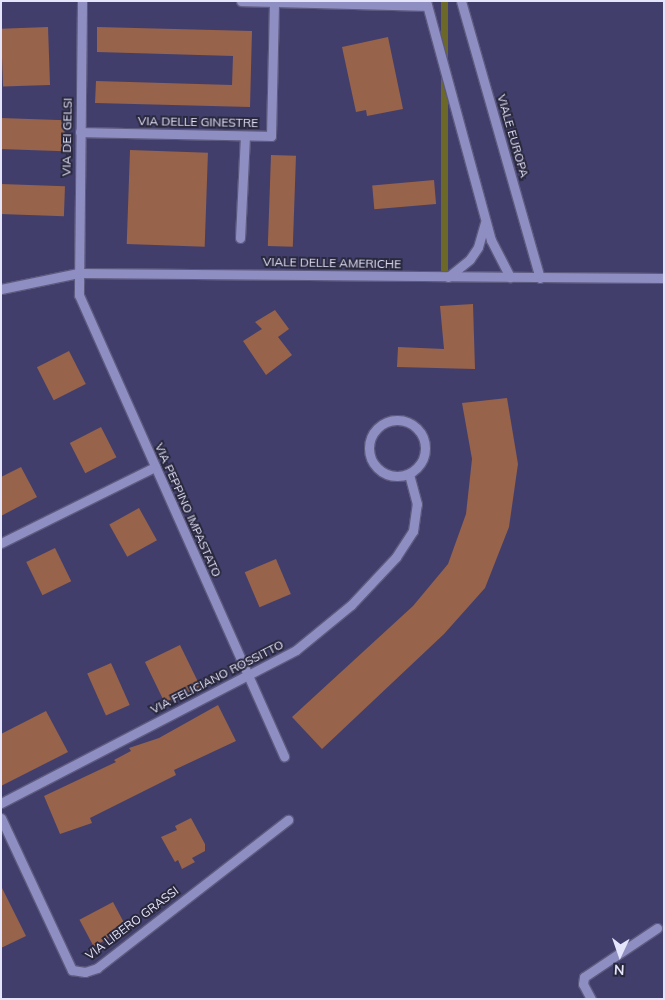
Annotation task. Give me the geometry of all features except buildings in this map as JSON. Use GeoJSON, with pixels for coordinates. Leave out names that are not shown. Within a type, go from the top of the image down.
{"type":"FeatureCollection","features":[{"type":"Feature","properties":{"kind":"street","name":"VIA DEI GELSI"},"geometry":{"type":"LineString","coordinates":[[78,273],[82,1]]}},
{"type":"Feature","properties":{"kind":"street"},"geometry":{"type":"LineString","coordinates":[[241,1],[426,4],[485,220],[499,259],[510,277]]}},
{"type":"Feature","properties":{"kind":"street","name":"VIALE EUROPA"},"geometry":{"type":"LineString","coordinates":[[461,1],[540,278]]}},
{"type":"Feature","properties":{"kind":"street","name":"VIA DELLE GINESTRE"},"geometry":{"type":"LineString","coordinates":[[80,132],[271,136],[274,2]]}},
{"type":"Feature","properties":{"kind":"street"},"geometry":{"type":"LineString","coordinates":[[240,238],[245,136]]}},
{"type":"Feature","properties":{"kind":"street"},"geometry":{"type":"LineString","coordinates":[[448,277],[474,253],[485,220]]}},
{"type":"Feature","properties":{"kind":"street","name":"VIALE DELLE AMERICHE"},"geometry":{"type":"LineString","coordinates":[[1,288],[78,273],[664,278]]}},
{"type":"Feature","properties":{"kind":"street","name":"VIA PEPPINO IMPASTATO"},"geometry":{"type":"LineString","coordinates":[[78,273],[79,295],[284,756]]}},
{"type":"Feature","properties":{"kind":"street"},"geometry":{"type":"LineString","coordinates":[[403,420],[411,423],[423,436],[425,454],[416,469],[408,474],[390,475],[381,471],[370,455],[372,436],[384,423],[403,420]]}},
{"type":"Feature","properties":{"kind":"street"},"geometry":{"type":"LineString","coordinates":[[1,543],[155,467]]}},
{"type":"Feature","properties":{"kind":"street","name":"VIA FELICIANO ROSSITTO"},"geometry":{"type":"LineString","coordinates":[[1,803],[249,677],[296,650],[350,605],[396,557],[413,530],[417,504],[408,474]]}},
{"type":"Feature","properties":{"kind":"street","name":"VIA LIBERO GRASSI"},"geometry":{"type":"LineString","coordinates":[[1,818],[72,970],[86,972],[97,968],[288,820]]}},
{"type":"Feature","properties":{"kind":"street"},"geometry":{"type":"LineString","coordinates":[[591,999],[582,984],[584,977],[657,928]]}},
{"type":"Feature","properties":{"kind":"shaded area"},"geometry":{"type":"Polygon","coordinates":[[[441,1],[448,1],[448,274],[441,274],[441,1]]]}}]}
